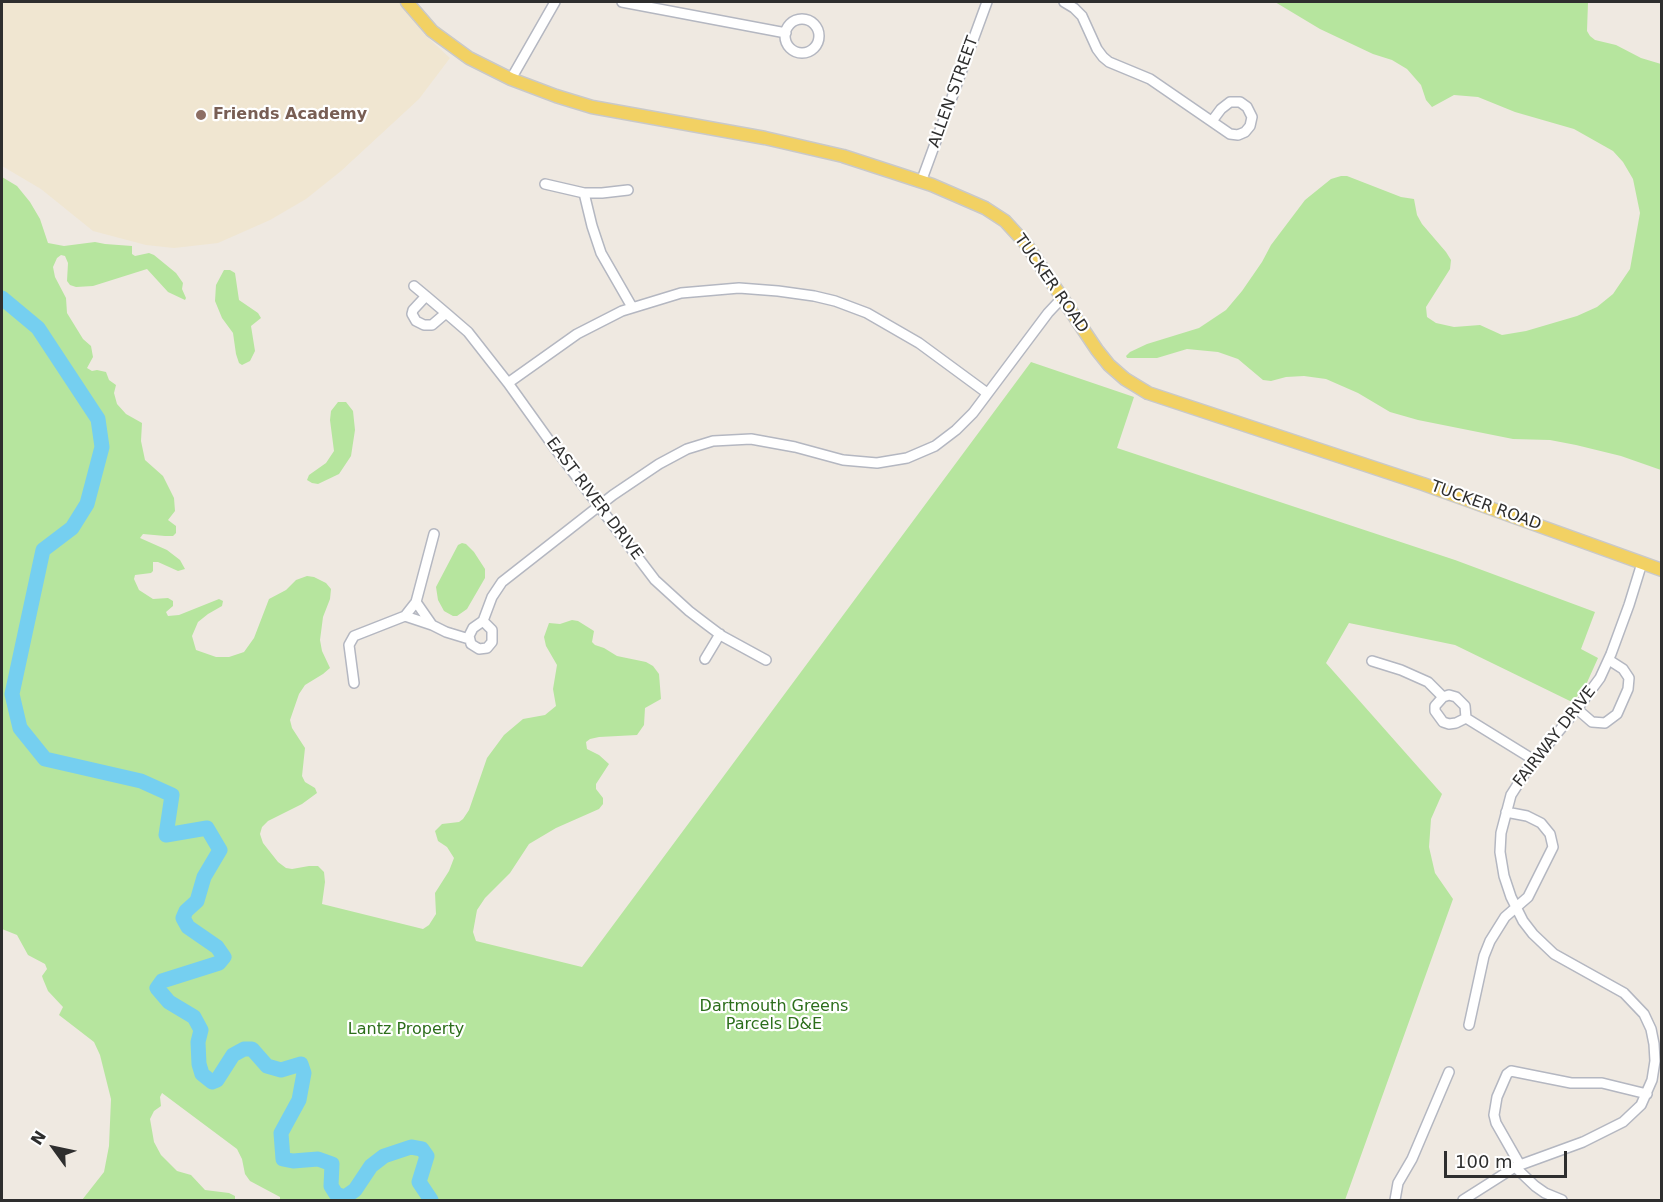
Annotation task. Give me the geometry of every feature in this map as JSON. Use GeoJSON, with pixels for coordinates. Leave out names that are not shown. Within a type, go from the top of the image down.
{"type":"FeatureCollection","features":[{"type":"Feature","properties":{"kind":"main road","name":"TUCKER ROAD"},"geometry":{"type":"LineString","coordinates":[[407,2],[432,31],[479,64],[511,79],[568,100],[765,138],[859,160],[975,203],[1005,221],[1034,254],[1109,365],[1125,379],[1148,393],[1441,490],[1662,570]]}},
{"type":"Feature","properties":{"kind":"street"},"geometry":{"type":"LineString","coordinates":[[511,79],[555,2]]}},
{"type":"Feature","properties":{"kind":"street"},"geometry":{"type":"LineString","coordinates":[[621,2],[786,33]]}},
{"type":"Feature","properties":{"kind":"street","name":"ALLEN STREET"},"geometry":{"type":"LineString","coordinates":[[921,182],[987,2]]}},
{"type":"Feature","properties":{"kind":"street"},"geometry":{"type":"LineString","coordinates":[[1064,2],[1082,16],[1090,37],[1103,57],[1143,75],[1212,120]]}},
{"type":"Feature","properties":{"kind":"street"},"geometry":{"type":"LineString","coordinates":[[544,184],[584,193],[628,190]]}},
{"type":"Feature","properties":{"kind":"street"},"geometry":{"type":"LineString","coordinates":[[584,193],[591,226],[601,253],[632,307]]}},
{"type":"Feature","properties":{"kind":"street","name":"EAST RIVER DRIVE"},"geometry":{"type":"LineString","coordinates":[[414,286],[468,332],[655,580],[689,611],[720,634],[766,660]]}},
{"type":"Feature","properties":{"kind":"street"},"geometry":{"type":"LineString","coordinates":[[508,383],[577,334],[601,320],[632,307],[681,293],[717,288],[766,289],[824,298],[851,306],[895,327],[987,393]]}},
{"type":"Feature","properties":{"kind":"street"},"geometry":{"type":"LineString","coordinates":[[426,296],[412,310],[416,321],[429,325],[446,313]]}},
{"type":"Feature","properties":{"kind":"street"},"geometry":{"type":"LineString","coordinates":[[483,621],[492,630],[491,644],[485,649],[478,649],[472,646],[469,639],[471,629],[483,621],[492,597],[506,578],[599,506],[666,459],[687,449],[713,441],[748,439],[795,447],[834,458],[863,463],[884,463],[907,458],[929,449],[956,430],[973,413],[1048,313],[1063,297]]}},
{"type":"Feature","properties":{"kind":"street"},"geometry":{"type":"LineString","coordinates":[[354,683],[349,645],[354,636],[405,616],[416,602],[434,534]]}},
{"type":"Feature","properties":{"kind":"street","name":"FAIRWAY DRIVE"},"geometry":{"type":"LineString","coordinates":[[1463,1200],[1517,1166],[1563,1150],[1616,1126],[1636,1112],[1647,1094],[1654,1070],[1655,1051],[1651,1029],[1639,1007],[1615,987],[1554,954],[1533,934],[1515,906],[1501,861],[1501,833],[1516,786],[1534,760],[1596,684],[1609,660],[1642,563]]}},
{"type":"Feature","properties":{"kind":"street"},"geometry":{"type":"LineString","coordinates":[[416,602],[432,625]]}},
{"type":"Feature","properties":{"kind":"street"},"geometry":{"type":"LineString","coordinates":[[405,616],[469,639]]}},
{"type":"Feature","properties":{"kind":"street"},"geometry":{"type":"LineString","coordinates":[[705,659],[720,634]]}},
{"type":"Feature","properties":{"kind":"street"},"geometry":{"type":"LineString","coordinates":[[1577,709],[1592,722],[1605,723],[1617,714],[1628,689],[1629,678],[1623,669],[1609,660]]}},
{"type":"Feature","properties":{"kind":"street"},"geometry":{"type":"LineString","coordinates":[[1372,661],[1414,676],[1435,687],[1443,697]]}},
{"type":"Feature","properties":{"kind":"street"},"geometry":{"type":"LineString","coordinates":[[1466,718],[1449,724],[1439,718],[1435,706],[1443,697],[1456,696],[1462,701],[1466,718],[1534,760]]}},
{"type":"Feature","properties":{"kind":"street"},"geometry":{"type":"LineString","coordinates":[[1469,1025],[1484,956],[1490,941],[1498,925],[1515,906],[1528,897],[1553,847],[1550,834],[1541,823],[1527,816],[1506,812]]}},
{"type":"Feature","properties":{"kind":"street"},"geometry":{"type":"LineString","coordinates":[[1562,1200],[1540,1190],[1517,1166],[1496,1123],[1494,1114],[1497,1097],[1507,1074],[1511,1071],[1571,1083],[1602,1083],[1647,1094]]}},
{"type":"Feature","properties":{"kind":"street"},"geometry":{"type":"LineString","coordinates":[[1395,1200],[1398,1183],[1412,1159],[1449,1072]]}},
{"type":"Feature","properties":{"kind":"shaded area","name":"Friends Academy"},"geometry":{"type":"Polygon","coordinates":[[[2,2],[402,2],[424,34],[450,58],[419,99],[341,171],[306,199],[270,220],[218,243],[174,248],[146,245],[93,231],[41,189],[2,166],[2,2]]]}},
{"type":"Feature","properties":{"kind":"green space"},"geometry":{"type":"Polygon","coordinates":[[[1275,2],[1588,2],[1587,31],[1590,36],[1595,40],[1616,45],[1641,58],[1661,64],[1661,470],[1621,456],[1576,445],[1550,440],[1513,439],[1418,420],[1390,412],[1358,393],[1326,379],[1304,376],[1263,380],[1238,359],[1218,352],[1187,349],[1157,358],[1127,358],[1130,352],[1147,344],[1199,328],[1226,310],[1242,291],[1271,245],[1305,200],[1331,179],[1341,176],[1347,176],[1401,197],[1414,199],[1417,215],[1422,224],[1451,260],[1450,269],[1426,307],[1427,317],[1436,323],[1454,327],[1480,325],[1502,335],[1526,331],[1577,316],[1597,307],[1613,294],[1630,269],[1640,213],[1633,179],[1613,151],[1574,129],[1515,112],[1478,97],[1454,95],[1432,107],[1426,100],[1421,85],[1407,69],[1392,60],[1373,54],[1320,29],[1275,2]]]}},
{"type":"Feature","properties":{"kind":"green space"},"geometry":{"type":"Polygon","coordinates":[[[2,177],[17,186],[30,202],[40,219],[48,243],[64,246],[95,242],[132,246],[132,254],[135,256],[149,253],[154,255],[176,273],[183,283],[185,300],[168,292],[147,269],[93,286],[76,287],[67,281],[68,263],[65,256],[61,255],[57,258],[53,267],[55,277],[66,298],[67,313],[83,339],[91,346],[93,357],[87,368],[92,371],[106,372],[109,380],[116,385],[114,393],[117,404],[126,414],[142,423],[141,441],[145,460],[163,476],[174,498],[175,511],[168,520],[176,526],[176,533],[173,536],[143,534],[140,538],[167,550],[180,560],[185,569],[178,571],[153,562],[151,573],[135,575],[134,579],[139,590],[153,599],[168,598],[173,601],[173,606],[166,612],[168,616],[179,615],[219,599],[223,601],[222,606],[198,622],[192,636],[196,650],[216,657],[229,657],[244,652],[254,638],[269,599],[286,590],[296,580],[307,576],[314,577],[326,583],[331,589],[323,617],[320,640],[322,651],[330,668],[305,685],[299,694],[290,720],[292,728],[305,748],[302,776],[305,782],[315,788],[317,793],[302,804],[268,821],[262,827],[260,834],[263,843],[278,862],[286,868],[318,866],[324,872],[322,904],[423,929],[429,925],[436,914],[435,893],[449,871],[454,858],[447,847],[438,841],[435,831],[442,824],[459,822],[463,819],[469,810],[487,758],[504,735],[523,719],[545,715],[556,706],[553,689],[557,665],[546,646],[544,637],[549,623],[578,621],[594,631],[592,642],[595,645],[617,656],[646,662],[653,666],[659,674],[661,699],[645,708],[644,725],[637,735],[599,737],[586,742],[587,749],[599,755],[609,764],[596,784],[596,789],[603,798],[603,804],[599,809],[556,828],[529,844],[510,873],[485,898],[477,910],[473,932],[476,941],[582,967],[1031,362],[1134,397],[1117,448],[1455,560],[1595,612],[1581,649],[1598,658],[1585,687],[1572,702],[1455,645],[1349,623],[1326,663],[1442,794],[1431,819],[1429,847],[1435,873],[1453,899],[1345,1200],[280,1200],[280,1197],[250,1181],[245,1174],[237,1149],[162,1093],[161,1106],[154,1111],[150,1119],[154,1142],[161,1155],[177,1171],[191,1175],[205,1190],[229,1193],[235,1196],[235,1200],[82,1200],[104,1172],[109,1146],[111,1099],[100,1055],[94,1042],[59,1015],[63,1007],[48,991],[42,976],[47,969],[45,964],[28,955],[17,935],[2,929],[2,177]]]}},
{"type":"Feature","properties":{"kind":"green space"},"geometry":{"type":"Polygon","coordinates":[[[224,270],[235,273],[239,300],[258,313],[261,318],[251,326],[255,351],[250,361],[242,365],[236,354],[233,333],[222,318],[215,301],[216,285],[224,270]]]}},
{"type":"Feature","properties":{"kind":"green space"},"geometry":{"type":"Polygon","coordinates":[[[338,402],[346,402],[353,411],[355,430],[351,456],[339,474],[318,484],[312,483],[307,480],[309,475],[326,463],[334,451],[330,420],[331,411],[338,402]]]}},
{"type":"Feature","properties":{"kind":"green space"},"geometry":{"type":"Polygon","coordinates":[[[462,543],[474,552],[485,569],[485,578],[467,609],[453,616],[444,611],[438,600],[436,587],[458,545],[462,543]]]}},
{"type":"Feature","properties":{"kind":"waterway"},"geometry":{"type":"LineString","coordinates":[[2,298],[38,328],[98,419],[102,447],[87,504],[72,528],[43,550],[12,694],[20,728],[45,759],[141,781],[172,795],[166,835],[207,828],[220,850],[204,877],[197,901],[186,911],[183,918],[188,927],[217,947],[224,957],[219,963],[162,981],[157,988],[169,1002],[194,1017],[201,1030],[198,1042],[202,1074],[212,1082],[217,1080],[233,1055],[244,1049],[252,1049],[267,1066],[281,1070],[301,1064],[304,1073],[299,1100],[281,1133],[283,1159],[293,1161],[318,1159],[332,1164],[331,1186],[336,1194],[345,1197],[355,1190],[371,1166],[384,1156],[411,1147],[422,1149],[427,1156],[419,1182],[431,1200]]}},
{"type":"Feature","properties":{"kind":"place","name":"Friends Academy"},"geometry":{"type":"Point","coordinates":[201,115]}},
{"type":"Feature","properties":{"kind":"park label","name":"Dartmouth Greens Parcels D&E"},"geometry":{"type":"Point","coordinates":[774,1016]}},
{"type":"Feature","properties":{"kind":"park label","name":"Lantz Property"},"geometry":{"type":"Point","coordinates":[406,1030]}}]}
